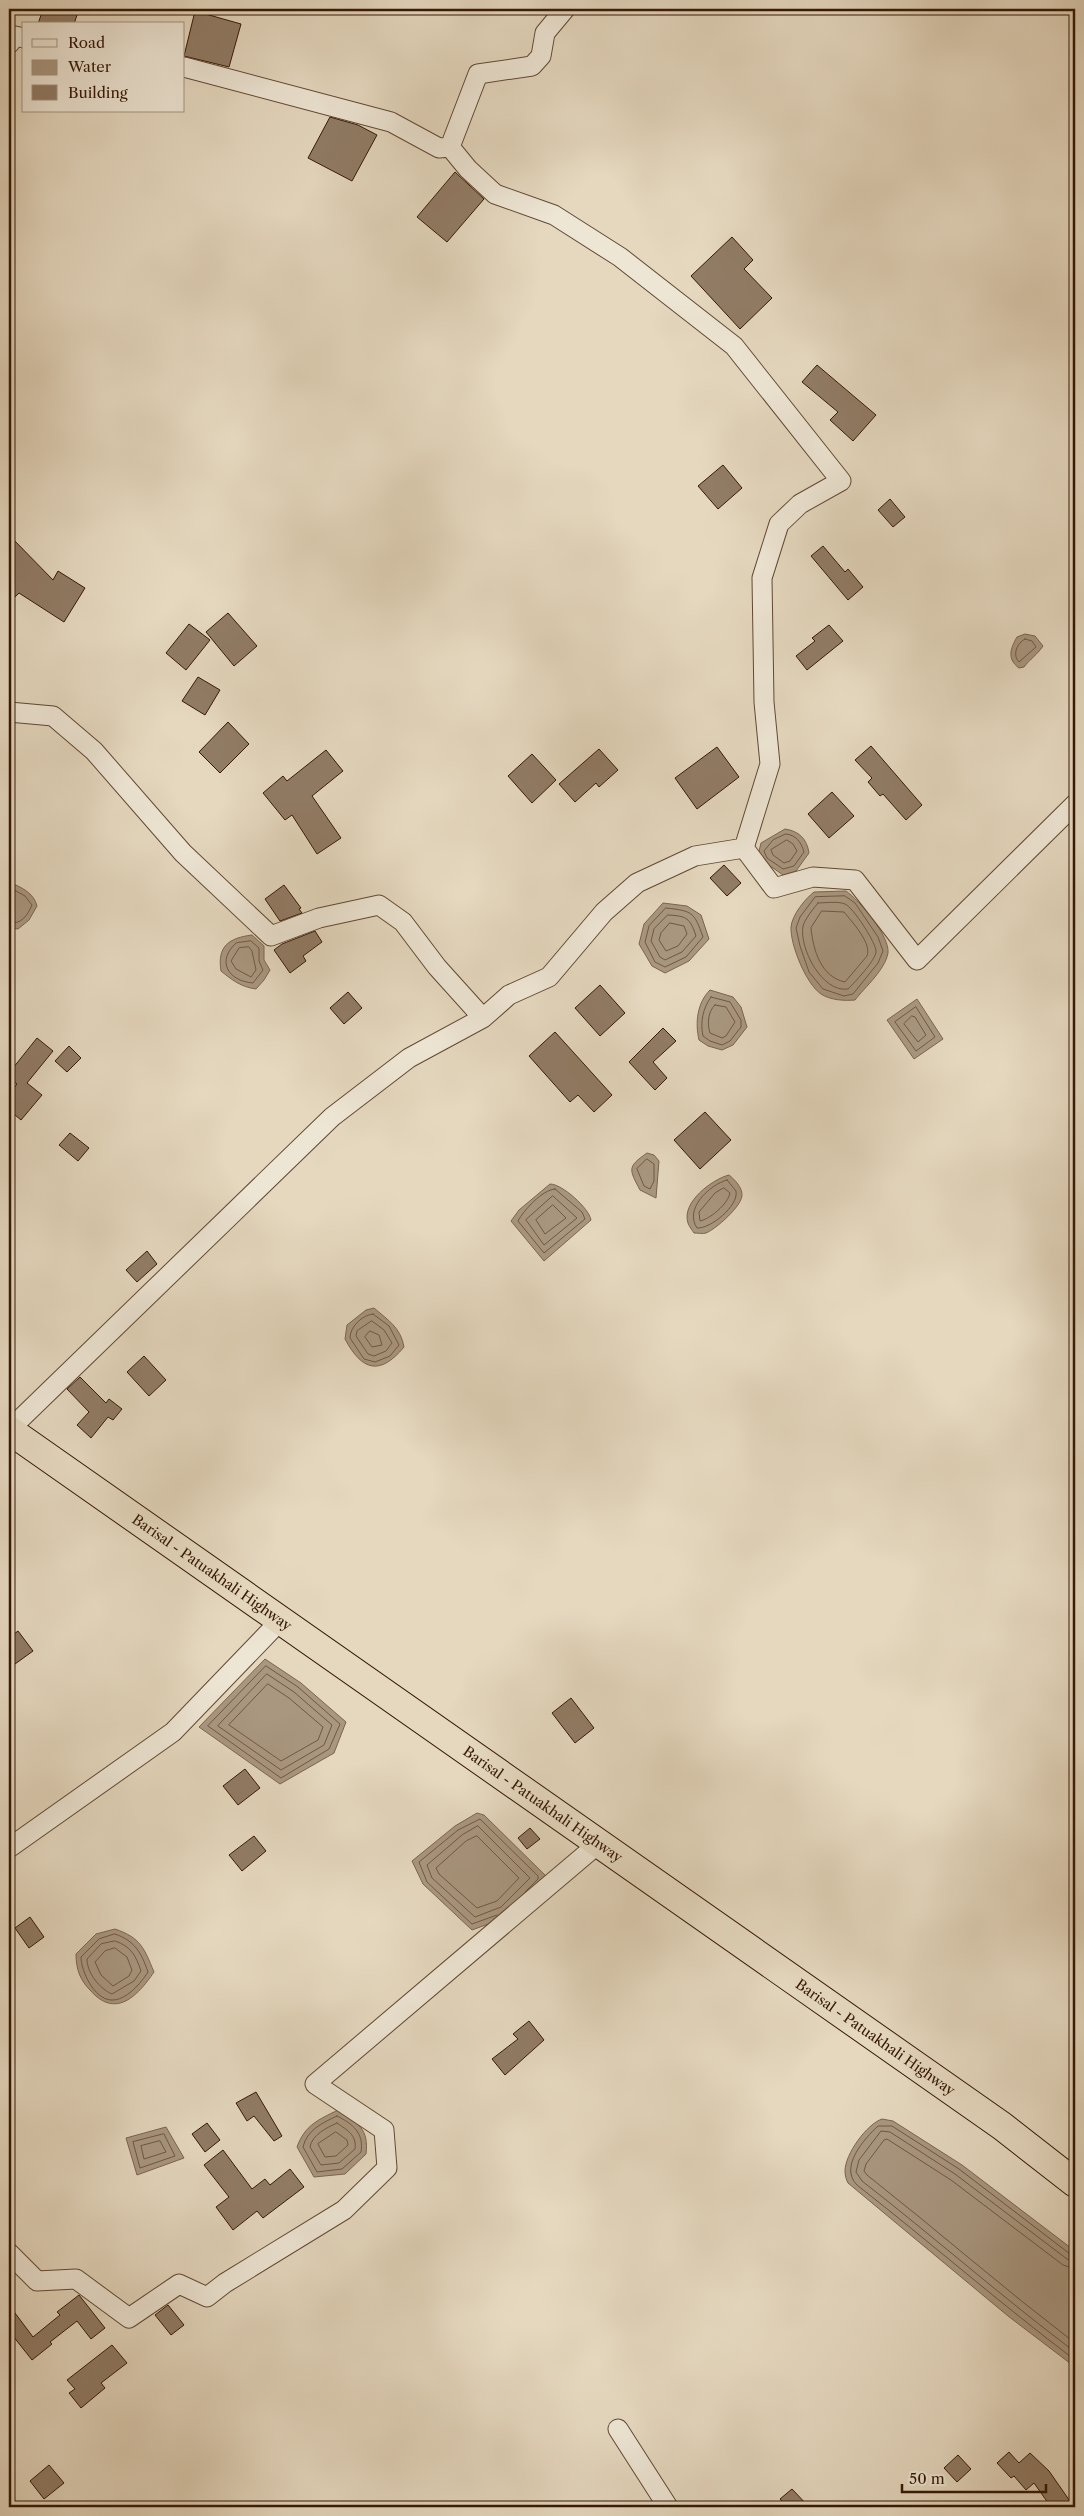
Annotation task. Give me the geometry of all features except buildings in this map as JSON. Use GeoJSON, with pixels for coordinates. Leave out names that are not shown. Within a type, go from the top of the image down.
{"type":"FeatureCollection","features":[{"type":"Feature","properties":{"kind":"highway","name":"Barisal - Patuakhali Highway"},"geometry":{"type":"LineString","coordinates":[[9,1430],[1002,2126],[1075,2183]]}},
{"type":"Feature","properties":{"kind":"street"},"geometry":{"type":"LineString","coordinates":[[450,146],[478,74],[532,66],[541,56],[545,33],[565,9]]}},
{"type":"Feature","properties":{"kind":"street"},"geometry":{"type":"LineString","coordinates":[[9,44],[16,36],[22,38]]}},
{"type":"Feature","properties":{"kind":"street"},"geometry":{"type":"LineString","coordinates":[[185,67],[391,122],[439,148],[450,146]]}},
{"type":"Feature","properties":{"kind":"street"},"geometry":{"type":"LineString","coordinates":[[450,146],[468,169],[495,194],[554,215],[620,257],[734,346],[841,481],[800,504],[779,524],[762,578],[764,702],[770,764],[744,848]]}},
{"type":"Feature","properties":{"kind":"street"},"geometry":{"type":"LineString","coordinates":[[9,712],[52,716],[94,751],[183,853],[271,936],[319,918],[379,905],[403,922],[437,966],[483,1018]]}},
{"type":"Feature","properties":{"kind":"street"},"geometry":{"type":"LineString","coordinates":[[744,848],[774,888],[813,877],[855,880],[918,960],[1075,804]]}},
{"type":"Feature","properties":{"kind":"street"},"geometry":{"type":"LineString","coordinates":[[9,1430],[332,1117],[409,1058],[483,1018],[509,995],[549,977],[604,912],[637,883],[696,856],[744,848]]}},
{"type":"Feature","properties":{"kind":"street"},"geometry":{"type":"LineString","coordinates":[[9,1848],[173,1732],[280,1621]]}},
{"type":"Feature","properties":{"kind":"street"},"geometry":{"type":"LineString","coordinates":[[9,2253],[37,2281],[76,2279],[128,2318],[179,2284],[207,2297],[225,2283],[344,2210],[387,2168],[384,2130],[315,2084],[598,1844]]}},
{"type":"Feature","properties":{"kind":"street"},"geometry":{"type":"LineString","coordinates":[[618,2429],[668,2507]]}},
{"type":"Feature","properties":{"kind":"water"},"geometry":{"type":"Polygon","coordinates":[[[1025,634],[1035,636],[1043,646],[1024,667],[1019,668],[1011,657],[1011,650],[1017,637],[1025,634]]]}},
{"type":"Feature","properties":{"kind":"water"},"geometry":{"type":"Polygon","coordinates":[[[785,829],[802,836],[809,853],[796,871],[783,875],[763,861],[759,851],[761,843],[785,829]]]}},
{"type":"Feature","properties":{"kind":"water"},"geometry":{"type":"Polygon","coordinates":[[[9,882],[30,894],[37,906],[29,920],[18,929],[9,928],[9,882]]]}},
{"type":"Feature","properties":{"kind":"water"},"geometry":{"type":"Polygon","coordinates":[[[846,891],[873,919],[884,937],[888,953],[883,966],[855,1000],[837,1000],[821,994],[810,982],[796,953],[791,927],[794,917],[814,892],[846,891]]]}},
{"type":"Feature","properties":{"kind":"water"},"geometry":{"type":"Polygon","coordinates":[[[663,903],[687,906],[701,915],[709,939],[689,961],[665,973],[652,966],[639,944],[644,924],[663,903]]]}},
{"type":"Feature","properties":{"kind":"water"},"geometry":{"type":"Polygon","coordinates":[[[252,935],[264,946],[264,960],[270,970],[256,989],[241,985],[221,971],[220,962],[226,945],[237,938],[252,935]]]}},
{"type":"Feature","properties":{"kind":"water"},"geometry":{"type":"Polygon","coordinates":[[[710,990],[733,997],[741,1007],[747,1027],[733,1045],[722,1050],[708,1046],[699,1040],[698,1014],[702,1001],[710,990]]]}},
{"type":"Feature","properties":{"kind":"water"},"geometry":{"type":"Polygon","coordinates":[[[917,999],[943,1039],[914,1059],[887,1020],[917,999]]]}},
{"type":"Feature","properties":{"kind":"water"},"geometry":{"type":"Polygon","coordinates":[[[647,1153],[654,1155],[659,1161],[656,1198],[640,1190],[632,1173],[633,1165],[647,1153]]]}},
{"type":"Feature","properties":{"kind":"water"},"geometry":{"type":"Polygon","coordinates":[[[729,1175],[738,1184],[742,1192],[738,1205],[728,1217],[710,1231],[694,1233],[688,1223],[689,1207],[707,1186],[729,1175]]]}},
{"type":"Feature","properties":{"kind":"water"},"geometry":{"type":"Polygon","coordinates":[[[550,1184],[568,1192],[585,1209],[591,1220],[544,1261],[511,1221],[519,1210],[550,1184]]]}},
{"type":"Feature","properties":{"kind":"water"},"geometry":{"type":"Polygon","coordinates":[[[374,1308],[397,1329],[404,1347],[395,1356],[379,1366],[372,1366],[358,1358],[345,1339],[347,1325],[366,1310],[374,1308]]]}},
{"type":"Feature","properties":{"kind":"water"},"geometry":{"type":"Polygon","coordinates":[[[265,1659],[301,1683],[346,1722],[334,1753],[280,1784],[199,1727],[265,1659]]]}},
{"type":"Feature","properties":{"kind":"water"},"geometry":{"type":"Polygon","coordinates":[[[477,1813],[484,1815],[547,1877],[507,1917],[472,1930],[423,1884],[412,1861],[455,1826],[477,1813]]]}},
{"type":"Feature","properties":{"kind":"water"},"geometry":{"type":"Polygon","coordinates":[[[115,1929],[124,1932],[136,1940],[144,1950],[154,1972],[133,1996],[117,2004],[99,1999],[87,1986],[79,1974],[76,1954],[96,1934],[115,1929]]]}},
{"type":"Feature","properties":{"kind":"water"},"geometry":{"type":"Polygon","coordinates":[[[338,2110],[356,2123],[364,2132],[366,2154],[345,2174],[314,2177],[297,2147],[308,2128],[318,2120],[338,2110]]]}},
{"type":"Feature","properties":{"kind":"water"},"geometry":{"type":"Polygon","coordinates":[[[882,2119],[893,2121],[962,2165],[1075,2251],[1075,2367],[1008,2316],[848,2183],[845,2171],[846,2164],[853,2148],[870,2127],[882,2119]]]}},
{"type":"Feature","properties":{"kind":"water"},"geometry":{"type":"Polygon","coordinates":[[[166,2127],[184,2158],[137,2175],[126,2138],[166,2127]]]}}]}
